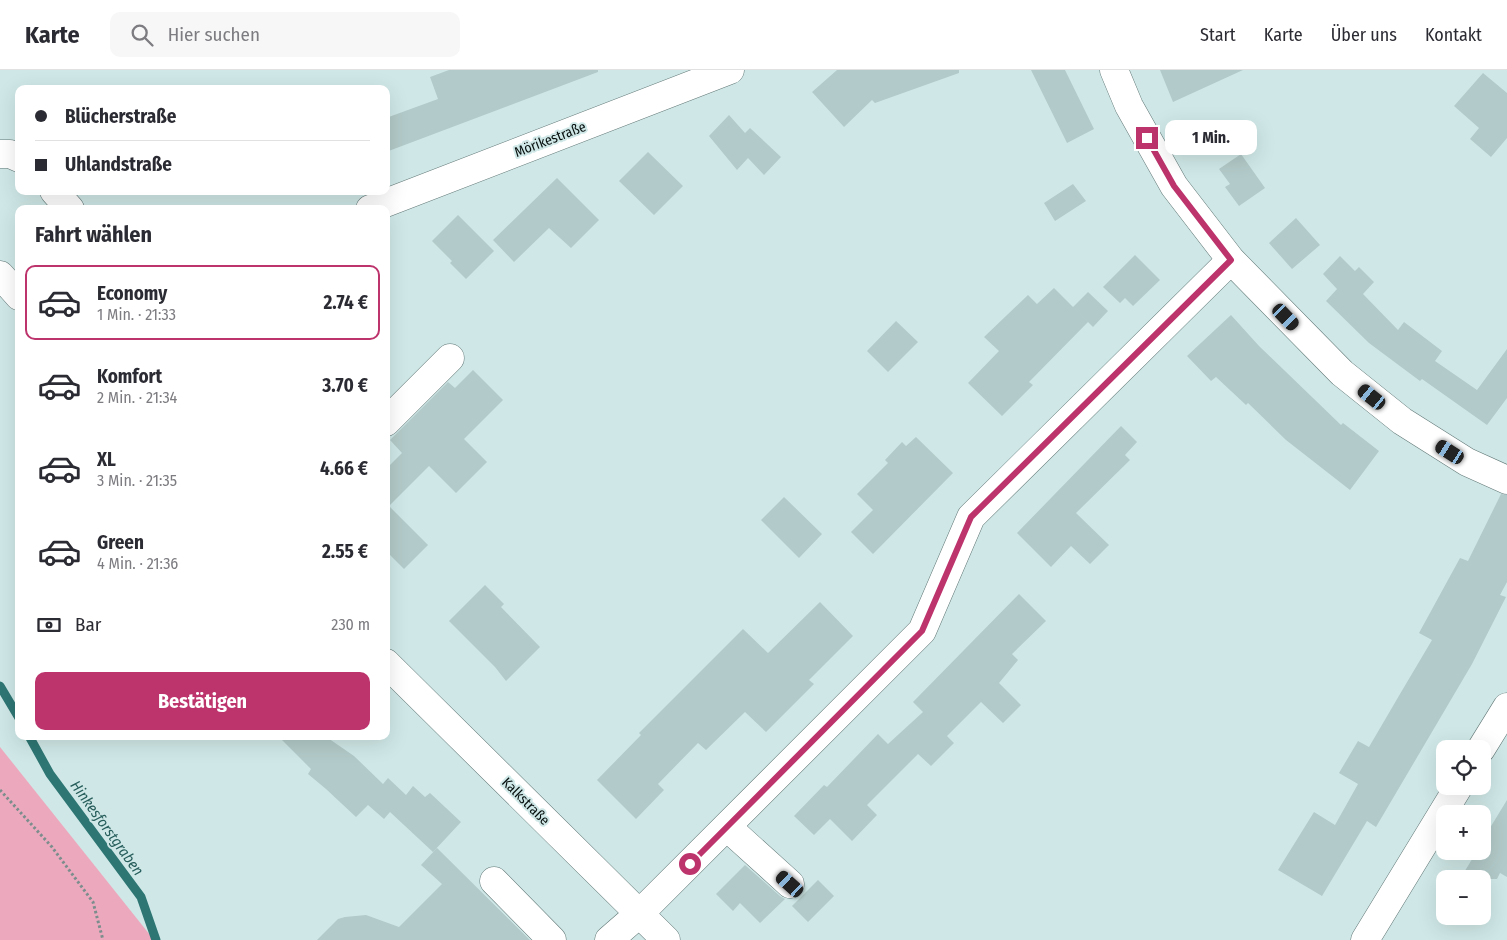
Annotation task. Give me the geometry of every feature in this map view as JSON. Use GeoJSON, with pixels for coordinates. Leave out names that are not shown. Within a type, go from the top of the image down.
{"type":"FeatureCollection","features":[{"type":"Feature","properties":{"kind":"street","name":"Mörikestraße"},"geometry":{"type":"LineString","coordinates":[[380,205],[730,70]]}},
{"type":"Feature","properties":{"kind":"street"},"geometry":{"type":"LineString","coordinates":[[1114,70],[1129,106],[1174,186],[1231,260],[1342,373],[1402,421],[1467,462],[1507,480]]}},
{"type":"Feature","properties":{"kind":"street"},"geometry":{"type":"LineString","coordinates":[[0,154],[15,156]]}},
{"type":"Feature","properties":{"kind":"street"},"geometry":{"type":"LineString","coordinates":[[58,195],[66,205]]}},
{"type":"Feature","properties":{"kind":"street"},"geometry":{"type":"LineString","coordinates":[[609,940],[640,913],[922,631],[971,517],[1231,260]]}},
{"type":"Feature","properties":{"kind":"street"},"geometry":{"type":"LineString","coordinates":[[0,275],[15,292]]}},
{"type":"Feature","properties":{"kind":"street"},"geometry":{"type":"LineString","coordinates":[[390,418],[450,358]]}},
{"type":"Feature","properties":{"kind":"street","name":"Kalkstraße"},"geometry":{"type":"LineString","coordinates":[[390,666],[666,940]]}},
{"type":"Feature","properties":{"kind":"street"},"geometry":{"type":"LineString","coordinates":[[1486,740],[1507,706]]}},
{"type":"Feature","properties":{"kind":"street"},"geometry":{"type":"LineString","coordinates":[[1365,940],[1454,795]]}},
{"type":"Feature","properties":{"kind":"street"},"geometry":{"type":"LineString","coordinates":[[727,826],[790,884]]}},
{"type":"Feature","properties":{"kind":"street"},"geometry":{"type":"LineString","coordinates":[[494,881],[552,940]]}},
{"type":"Feature","properties":{"kind":"path"},"geometry":{"type":"LineString","coordinates":[[0,790],[52,847],[92,902],[104,940]]}},
{"type":"Feature","properties":{"kind":"shaded area"},"geometry":{"type":"Polygon","coordinates":[[[0,747],[154,940],[0,940],[0,747]]]}},
{"type":"Feature","properties":{"kind":"building"},"geometry":{"type":"Polygon","coordinates":[[[449,70],[598,70],[598,72],[390,150],[390,117],[438,99],[430,77],[449,70]]]}},
{"type":"Feature","properties":{"kind":"building"},"geometry":{"type":"Polygon","coordinates":[[[837,70],[959,70],[959,73],[875,103],[872,100],[844,127],[812,92],[837,70]]]}},
{"type":"Feature","properties":{"kind":"building"},"geometry":{"type":"Polygon","coordinates":[[[1031,70],[1065,70],[1094,129],[1067,143],[1031,70]]]}},
{"type":"Feature","properties":{"kind":"building"},"geometry":{"type":"Polygon","coordinates":[[[1160,70],[1243,70],[1173,102],[1160,70]]]}},
{"type":"Feature","properties":{"kind":"building"},"geometry":{"type":"Polygon","coordinates":[[[1483,73],[1507,93],[1507,138],[1491,157],[1470,139],[1479,128],[1454,106],[1483,73]]]}},
{"type":"Feature","properties":{"kind":"building"},"geometry":{"type":"Polygon","coordinates":[[[729,115],[745,133],[750,128],[781,157],[764,175],[748,158],[737,170],[709,136],[729,115]]]}},
{"type":"Feature","properties":{"kind":"building"},"geometry":{"type":"Polygon","coordinates":[[[648,152],[683,186],[654,215],[619,181],[648,152]]]}},
{"type":"Feature","properties":{"kind":"building"},"geometry":{"type":"Polygon","coordinates":[[[1241,154],[1265,188],[1239,206],[1225,187],[1230,184],[1219,169],[1241,154]]]}},
{"type":"Feature","properties":{"kind":"building"},"geometry":{"type":"Polygon","coordinates":[[[557,178],[599,220],[571,248],[549,228],[514,262],[493,240],[557,178]]]}},
{"type":"Feature","properties":{"kind":"building"},"geometry":{"type":"Polygon","coordinates":[[[1073,184],[1086,201],[1055,221],[1044,203],[1073,184]]]}},
{"type":"Feature","properties":{"kind":"building"},"geometry":{"type":"Polygon","coordinates":[[[458,215],[494,251],[466,279],[450,263],[452,261],[432,241],[458,215]]]}},
{"type":"Feature","properties":{"kind":"building"},"geometry":{"type":"Polygon","coordinates":[[[1296,218],[1320,245],[1292,269],[1269,243],[1296,218]]]}},
{"type":"Feature","properties":{"kind":"building"},"geometry":{"type":"Polygon","coordinates":[[[1135,255],[1160,280],[1133,306],[1125,298],[1120,303],[1103,287],[1135,255]]]}},
{"type":"Feature","properties":{"kind":"building"},"geometry":{"type":"Polygon","coordinates":[[[1340,256],[1355,271],[1359,267],[1374,282],[1363,294],[1398,330],[1404,322],[1442,351],[1435,361],[1477,390],[1507,349],[1507,398],[1487,425],[1422,379],[1420,381],[1369,343],[1326,301],[1337,289],[1323,274],[1340,256]]]}},
{"type":"Feature","properties":{"kind":"building"},"geometry":{"type":"Polygon","coordinates":[[[1054,288],[1073,307],[1088,292],[1108,311],[1093,327],[1088,322],[1029,382],[1033,385],[1002,416],[968,383],[999,351],[984,337],[1028,295],[1037,304],[1054,288]]]}},
{"type":"Feature","properties":{"kind":"building"},"geometry":{"type":"Polygon","coordinates":[[[1231,315],[1259,346],[1341,425],[1343,423],[1379,451],[1350,490],[1286,440],[1248,403],[1246,405],[1216,377],[1211,381],[1187,356],[1231,315]]]}},
{"type":"Feature","properties":{"kind":"building"},"geometry":{"type":"Polygon","coordinates":[[[896,321],[918,342],[888,372],[867,351],[896,321]]]}},
{"type":"Feature","properties":{"kind":"building"},"geometry":{"type":"Polygon","coordinates":[[[473,370],[503,400],[464,439],[487,462],[456,493],[429,466],[390,505],[390,465],[402,453],[390,440],[448,382],[455,388],[473,370]]]}},
{"type":"Feature","properties":{"kind":"building"},"geometry":{"type":"Polygon","coordinates":[[[1121,426],[1137,442],[1125,455],[1130,460],[1076,513],[1109,545],[1090,564],[1071,546],[1051,567],[1017,533],[1121,426]]]}},
{"type":"Feature","properties":{"kind":"building"},"geometry":{"type":"Polygon","coordinates":[[[916,437],[953,473],[873,554],[851,532],[873,510],[857,494],[888,463],[885,460],[902,442],[906,446],[916,437]]]}},
{"type":"Feature","properties":{"kind":"building"},"geometry":{"type":"Polygon","coordinates":[[[1501,494],[1507,495],[1507,582],[1500,595],[1506,597],[1472,664],[1376,827],[1367,821],[1322,896],[1278,870],[1314,812],[1335,825],[1358,784],[1339,773],[1358,741],[1369,747],[1432,640],[1419,633],[1460,558],[1468,561],[1501,494]]]}},
{"type":"Feature","properties":{"kind":"building"},"geometry":{"type":"Polygon","coordinates":[[[784,497],[822,534],[799,558],[761,520],[784,497]]]}},
{"type":"Feature","properties":{"kind":"building"},"geometry":{"type":"Polygon","coordinates":[[[390,507],[428,545],[404,569],[390,555],[390,507]]]}},
{"type":"Feature","properties":{"kind":"building"},"geometry":{"type":"Polygon","coordinates":[[[485,585],[504,604],[501,607],[540,647],[506,681],[495,667],[449,621],[485,585]]]}},
{"type":"Feature","properties":{"kind":"building"},"geometry":{"type":"Polygon","coordinates":[[[1019,594],[1046,621],[1012,654],[1018,660],[999,683],[1021,705],[1003,723],[981,702],[947,736],[954,743],[931,766],[918,754],[867,805],[877,815],[852,841],[830,819],[814,835],[794,816],[824,785],[827,787],[878,734],[888,744],[923,712],[913,702],[1019,594]]]}},
{"type":"Feature","properties":{"kind":"building"},"geometry":{"type":"Polygon","coordinates":[[[820,602],[853,636],[809,680],[814,684],[766,732],[745,712],[706,750],[698,743],[658,784],[664,790],[636,819],[597,780],[641,735],[639,733],[743,629],[768,653],[820,602]]]}},
{"type":"Feature","properties":{"kind":"building"},"geometry":{"type":"Polygon","coordinates":[[[282,740],[331,740],[354,756],[383,784],[388,778],[406,795],[413,786],[425,797],[430,793],[461,822],[433,852],[390,812],[384,819],[368,805],[356,817],[308,774],[311,769],[282,740]]]}},
{"type":"Feature","properties":{"kind":"building"},"geometry":{"type":"Polygon","coordinates":[[[1507,800],[1507,877],[1500,873],[1497,879],[1491,879],[1491,870],[1465,870],[1472,860],[1491,860],[1491,826],[1507,800]]]}},
{"type":"Feature","properties":{"kind":"building"},"geometry":{"type":"Polygon","coordinates":[[[437,848],[530,940],[317,940],[338,919],[345,917],[366,915],[399,927],[442,884],[421,865],[437,848]]]}},
{"type":"Feature","properties":{"kind":"building"},"geometry":{"type":"Polygon","coordinates":[[[745,865],[785,899],[760,923],[740,903],[733,911],[716,894],[745,865]]]}},
{"type":"Feature","properties":{"kind":"building"},"geometry":{"type":"Polygon","coordinates":[[[818,880],[834,896],[808,922],[792,906],[818,880]]]}},
{"type":"Feature","properties":{"kind":"waterway","name":"Hinkesforstgraben"},"geometry":{"type":"LineString","coordinates":[[0,686],[15,711]]}},
{"type":"Feature","properties":{"kind":"waterway","name":"Hinkesforstgraben"},"geometry":{"type":"LineString","coordinates":[[31,740],[50,774],[141,897],[156,940]]}},
{"type":"Feature","properties":{"kind":"route"},"geometry":{"type":"LineString","coordinates":[[690,864],[922,631],[971,517],[1231,260],[1174,186],[1147,138]]}}]}
